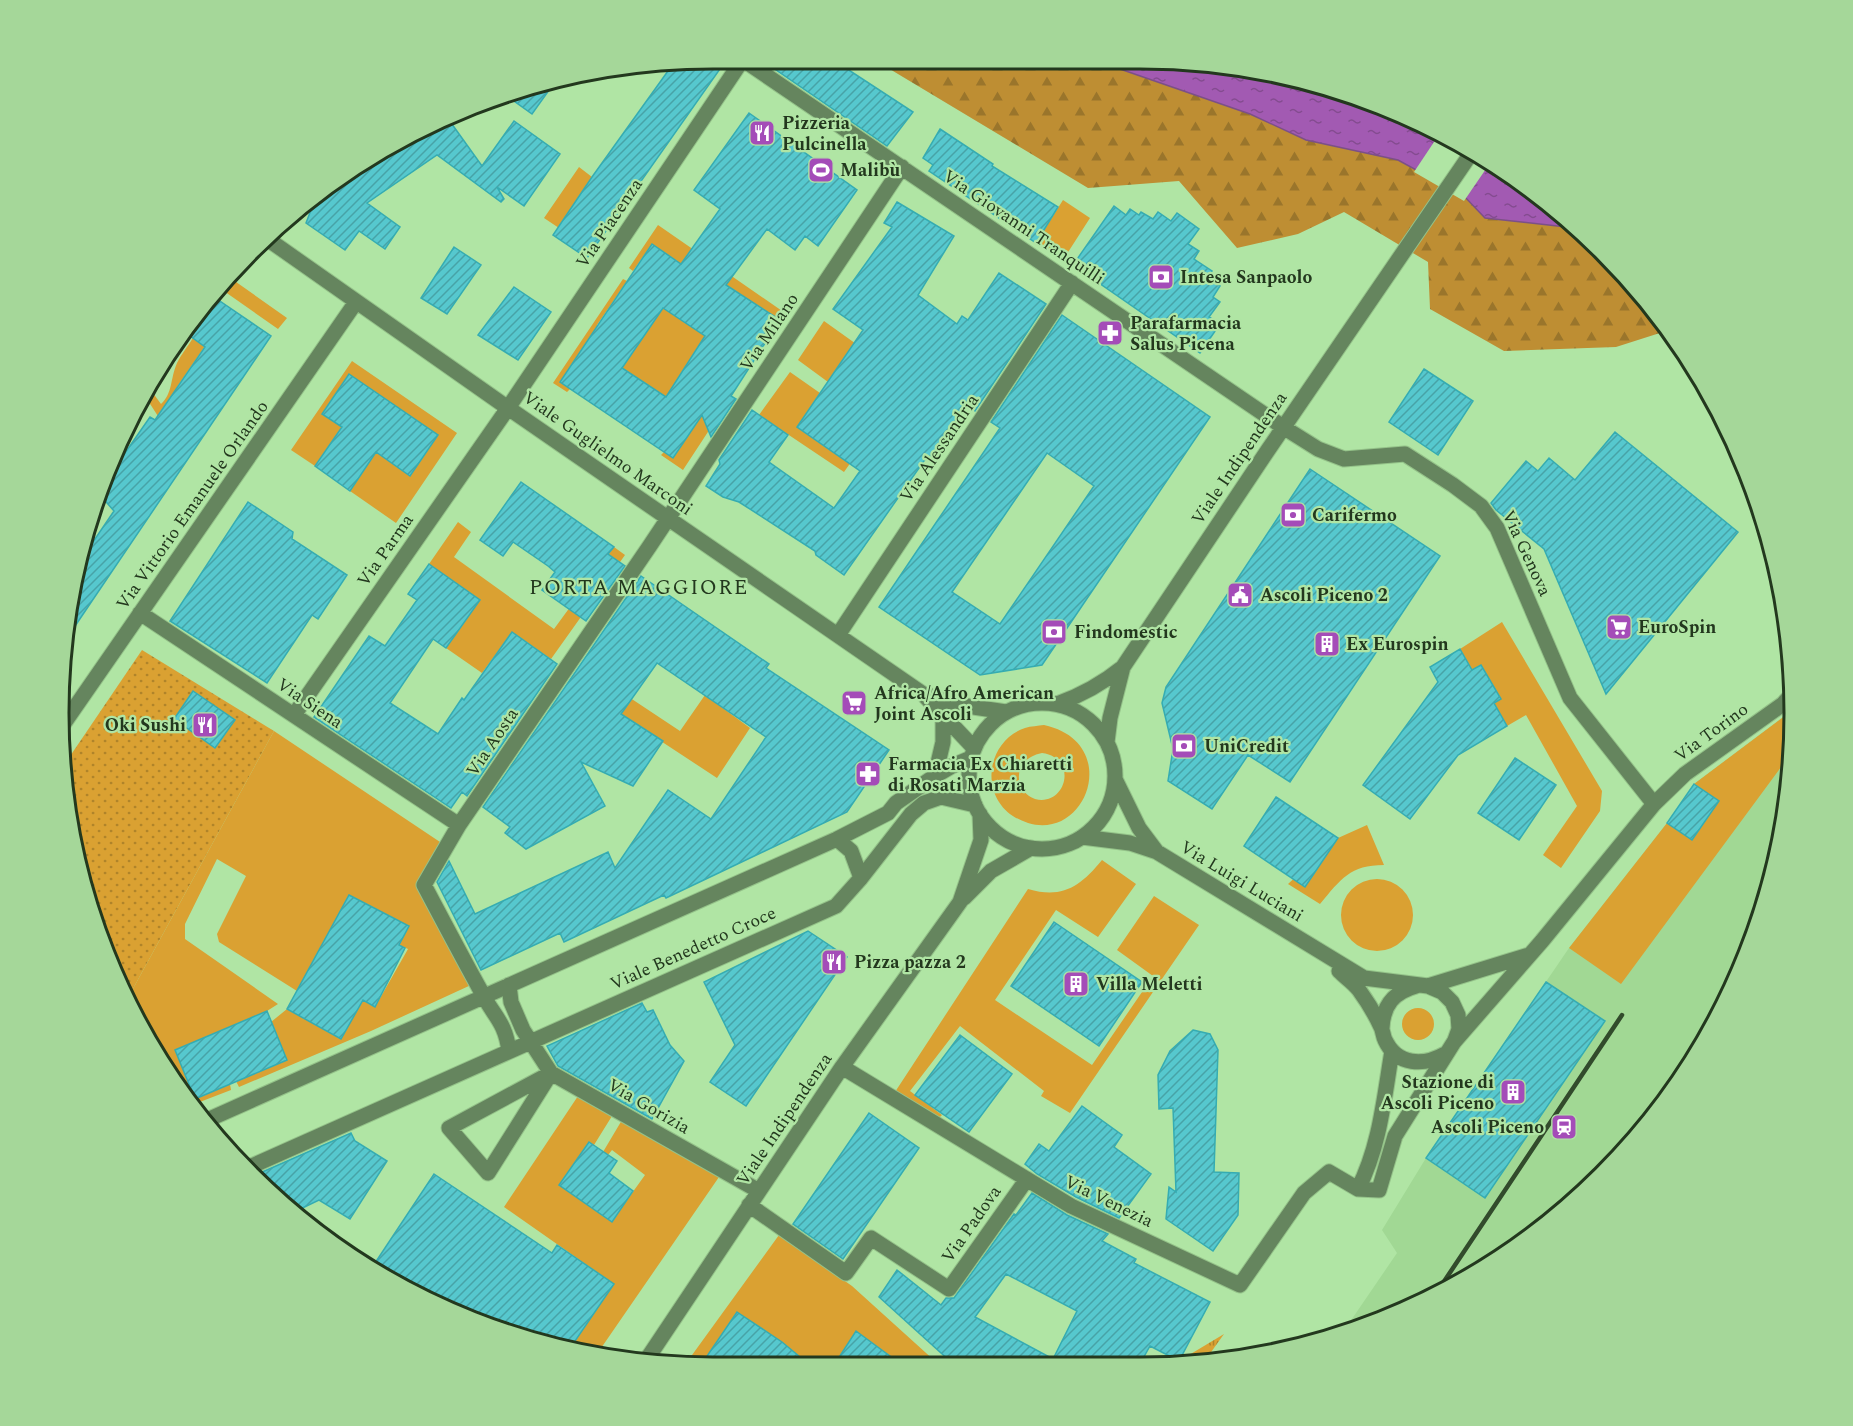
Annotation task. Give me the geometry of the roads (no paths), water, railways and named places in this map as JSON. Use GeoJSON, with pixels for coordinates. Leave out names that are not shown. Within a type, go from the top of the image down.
{"type":"FeatureCollection","features":[{"type":"Feature","properties":{"kind":"street","name":"Via Piacenza"},"geometry":{"type":"LineString","coordinates":[[507,408],[735,69]]}},
{"type":"Feature","properties":{"kind":"street","name":"Via Giovanni Tranquilli"},"geometry":{"type":"LineString","coordinates":[[757,69],[1283,427]]}},
{"type":"Feature","properties":{"kind":"street","name":"Viale Indipendenza"},"geometry":{"type":"LineString","coordinates":[[1057,704],[1105,682],[1123,667],[1283,427],[1468,159]]}},
{"type":"Feature","properties":{"kind":"street","name":"Via Milano"},"geometry":{"type":"LineString","coordinates":[[669,519],[902,167]]}},
{"type":"Feature","properties":{"kind":"street","name":"Viale Guglielmo Marconi"},"geometry":{"type":"LineString","coordinates":[[273,244],[923,694],[973,753]]}},
{"type":"Feature","properties":{"kind":"street","name":"Via Alessandria"},"geometry":{"type":"LineString","coordinates":[[838,635],[1072,284]]}},
{"type":"Feature","properties":{"kind":"street","name":"Via Vittorio Emanuele Orlando"},"geometry":{"type":"LineString","coordinates":[[69,716],[356,302]]}},
{"type":"Feature","properties":{"kind":"street","name":"Via Parma"},"geometry":{"type":"LineString","coordinates":[[294,715],[507,408]]}},
{"type":"Feature","properties":{"kind":"street","name":"Via Genova"},"geometry":{"type":"LineString","coordinates":[[1283,427],[1318,448],[1344,459],[1405,454],[1481,506],[1497,528],[1570,698],[1654,804]]}},
{"type":"Feature","properties":{"kind":"street","name":"Via Aosta"},"geometry":{"type":"LineString","coordinates":[[484,997],[424,885],[459,825],[669,519]]}},
{"type":"Feature","properties":{"kind":"street","name":"Via Siena"},"geometry":{"type":"LineString","coordinates":[[140,613],[459,825]]}},
{"type":"Feature","properties":{"kind":"street","name":"Viale Indipendenza"},"geometry":{"type":"LineString","coordinates":[[1107,742],[1110,718],[1123,667]]}},
{"type":"Feature","properties":{"kind":"street","name":"Viale Guglielmo Marconi"},"geometry":{"type":"LineString","coordinates":[[923,694],[967,706],[1006,712]]}},
{"type":"Feature","properties":{"kind":"street","name":"Viale Indipendenza"},"geometry":{"type":"LineString","coordinates":[[960,902],[981,840],[977,810],[969,782],[973,753],[988,728],[1006,712],[1022,706],[1039,703],[1057,704],[1077,711],[1094,724],[1107,742],[1113,760],[1115,779],[1110,801],[1099,821],[1083,837],[1066,845],[1049,849],[1031,848],[1011,842],[993,830],[977,810]]}},
{"type":"Feature","properties":{"kind":"street","name":"Via Torino"},"geometry":{"type":"LineString","coordinates":[[1358,1189],[1379,1190],[1395,1136],[1450,1048],[1654,804],[1685,774],[1784,703]]}},
{"type":"Feature","properties":{"kind":"street"},"geometry":{"type":"LineString","coordinates":[[935,776],[943,742],[943,717]]}},
{"type":"Feature","properties":{"kind":"street"},"geometry":{"type":"LineString","coordinates":[[212,1118],[837,839],[888,813],[896,803],[973,753]]}},
{"type":"Feature","properties":{"kind":"street","name":"Via Luigi Luciani"},"geometry":{"type":"LineString","coordinates":[[1115,779],[1139,828],[1157,852]]}},
{"type":"Feature","properties":{"kind":"street","name":"Viale Benedetto Croce"},"geometry":{"type":"LineString","coordinates":[[255,1165],[836,906],[911,814],[924,803],[941,797],[977,810]]}},
{"type":"Feature","properties":{"kind":"street","name":"Via Luigi Luciani"},"geometry":{"type":"LineString","coordinates":[[1083,837],[1130,843],[1157,852],[1307,943]]}},
{"type":"Feature","properties":{"kind":"street"},"geometry":{"type":"LineString","coordinates":[[837,839],[851,851],[861,878]]}},
{"type":"Feature","properties":{"kind":"street","name":"Viale Indipendenza"},"geometry":{"type":"LineString","coordinates":[[651,1354],[842,1067],[960,902],[991,871],[1031,848]]}},
{"type":"Feature","properties":{"kind":"street"},"geometry":{"type":"LineString","coordinates":[[1307,943],[1364,978],[1422,986],[1442,992],[1452,1002],[1458,1015],[1458,1029],[1450,1048],[1433,1061],[1419,1063],[1404,1060],[1392,1051],[1385,1041],[1382,1016],[1390,1000],[1404,989],[1422,986],[1530,954]]}},
{"type":"Feature","properties":{"kind":"street"},"geometry":{"type":"LineString","coordinates":[[1307,943],[1358,988],[1382,1028]]}},
{"type":"Feature","properties":{"kind":"street"},"geometry":{"type":"LineString","coordinates":[[509,985],[511,1002],[523,1030],[532,1041]]}},
{"type":"Feature","properties":{"kind":"street"},"geometry":{"type":"LineString","coordinates":[[484,997],[502,1022],[509,1051]]}},
{"type":"Feature","properties":{"kind":"street","name":"Via Gorizia"},"geometry":{"type":"LineString","coordinates":[[532,1041],[551,1073],[759,1191]]}},
{"type":"Feature","properties":{"kind":"street"},"geometry":{"type":"LineString","coordinates":[[1358,1189],[1370,1166],[1392,1051]]}},
{"type":"Feature","properties":{"kind":"street","name":"Via Venezia"},"geometry":{"type":"LineString","coordinates":[[842,1067],[1071,1206],[1240,1285],[1304,1193],[1329,1172],[1358,1189]]}},
{"type":"Feature","properties":{"kind":"street"},"geometry":{"type":"LineString","coordinates":[[551,1073],[526,1113],[488,1173],[449,1128],[551,1073]]}},
{"type":"Feature","properties":{"kind":"street","name":"Via Padova"},"geometry":{"type":"LineString","coordinates":[[749,1205],[846,1273],[871,1238],[950,1289],[1027,1179]]}},
{"type":"Feature","properties":{"kind":"water"},"geometry":{"type":"Polygon","coordinates":[[[1120,69],[1182,70],[1266,81],[1347,103],[1425,135],[1462,155],[1532,202],[1562,227],[1485,218],[1464,196],[1398,160],[1306,140],[1250,114],[1120,69]]]}},
{"type":"Feature","properties":{"kind":"railway"},"geometry":{"type":"LineString","coordinates":[[1445,1280],[1622,1015]]}},
{"type":"Feature","properties":{"kind":"place","name":"Pizzeria Pulcinella"},"geometry":{"type":"Point","coordinates":[762,133]}},
{"type":"Feature","properties":{"kind":"place","name":"Malibù"},"geometry":{"type":"Point","coordinates":[821,170]}},
{"type":"Feature","properties":{"kind":"place","name":"Intesa Sanpaolo"},"geometry":{"type":"Point","coordinates":[1161,277]}},
{"type":"Feature","properties":{"kind":"place","name":"Parafarmacia Salus Picena"},"geometry":{"type":"Point","coordinates":[1110,333]}},
{"type":"Feature","properties":{"kind":"place","name":"Carifermo"},"geometry":{"type":"Point","coordinates":[1293,515]}},
{"type":"Feature","properties":{"kind":"place","name":"Ascoli Piceno 2"},"geometry":{"type":"Point","coordinates":[1240,595]}},
{"type":"Feature","properties":{"kind":"place","name":"EuroSpin"},"geometry":{"type":"Point","coordinates":[1619,627]}},
{"type":"Feature","properties":{"kind":"place","name":"Findomestic"},"geometry":{"type":"Point","coordinates":[1054,632]}},
{"type":"Feature","properties":{"kind":"place","name":"Ex Eurospin"},"geometry":{"type":"Point","coordinates":[1327,644]}},
{"type":"Feature","properties":{"kind":"place","name":"Africa/Afro American Joint Ascoli"},"geometry":{"type":"Point","coordinates":[854,703]}},
{"type":"Feature","properties":{"kind":"place","name":"Oki Sushi"},"geometry":{"type":"Point","coordinates":[205,725]}},
{"type":"Feature","properties":{"kind":"place","name":"UniCredit"},"geometry":{"type":"Point","coordinates":[1184,746]}},
{"type":"Feature","properties":{"kind":"place","name":"Farmacia Ex Chiaretti di Rosati Marzia"},"geometry":{"type":"Point","coordinates":[868,774]}},
{"type":"Feature","properties":{"kind":"place","name":"Pizza pazza 2"},"geometry":{"type":"Point","coordinates":[834,962]}},
{"type":"Feature","properties":{"kind":"place","name":"Villa Meletti"},"geometry":{"type":"Point","coordinates":[1076,984]}},
{"type":"Feature","properties":{"kind":"place","name":"Stazione di Ascoli Piceno"},"geometry":{"type":"Point","coordinates":[1513,1092]}},
{"type":"Feature","properties":{"kind":"place","name":"Ascoli Piceno"},"geometry":{"type":"Point","coordinates":[1564,1127]}},
{"type":"Feature","properties":{"kind":"district","name":"PORTA MAGGIORE"},"geometry":{"type":"Point","coordinates":[639,587]}}]}
